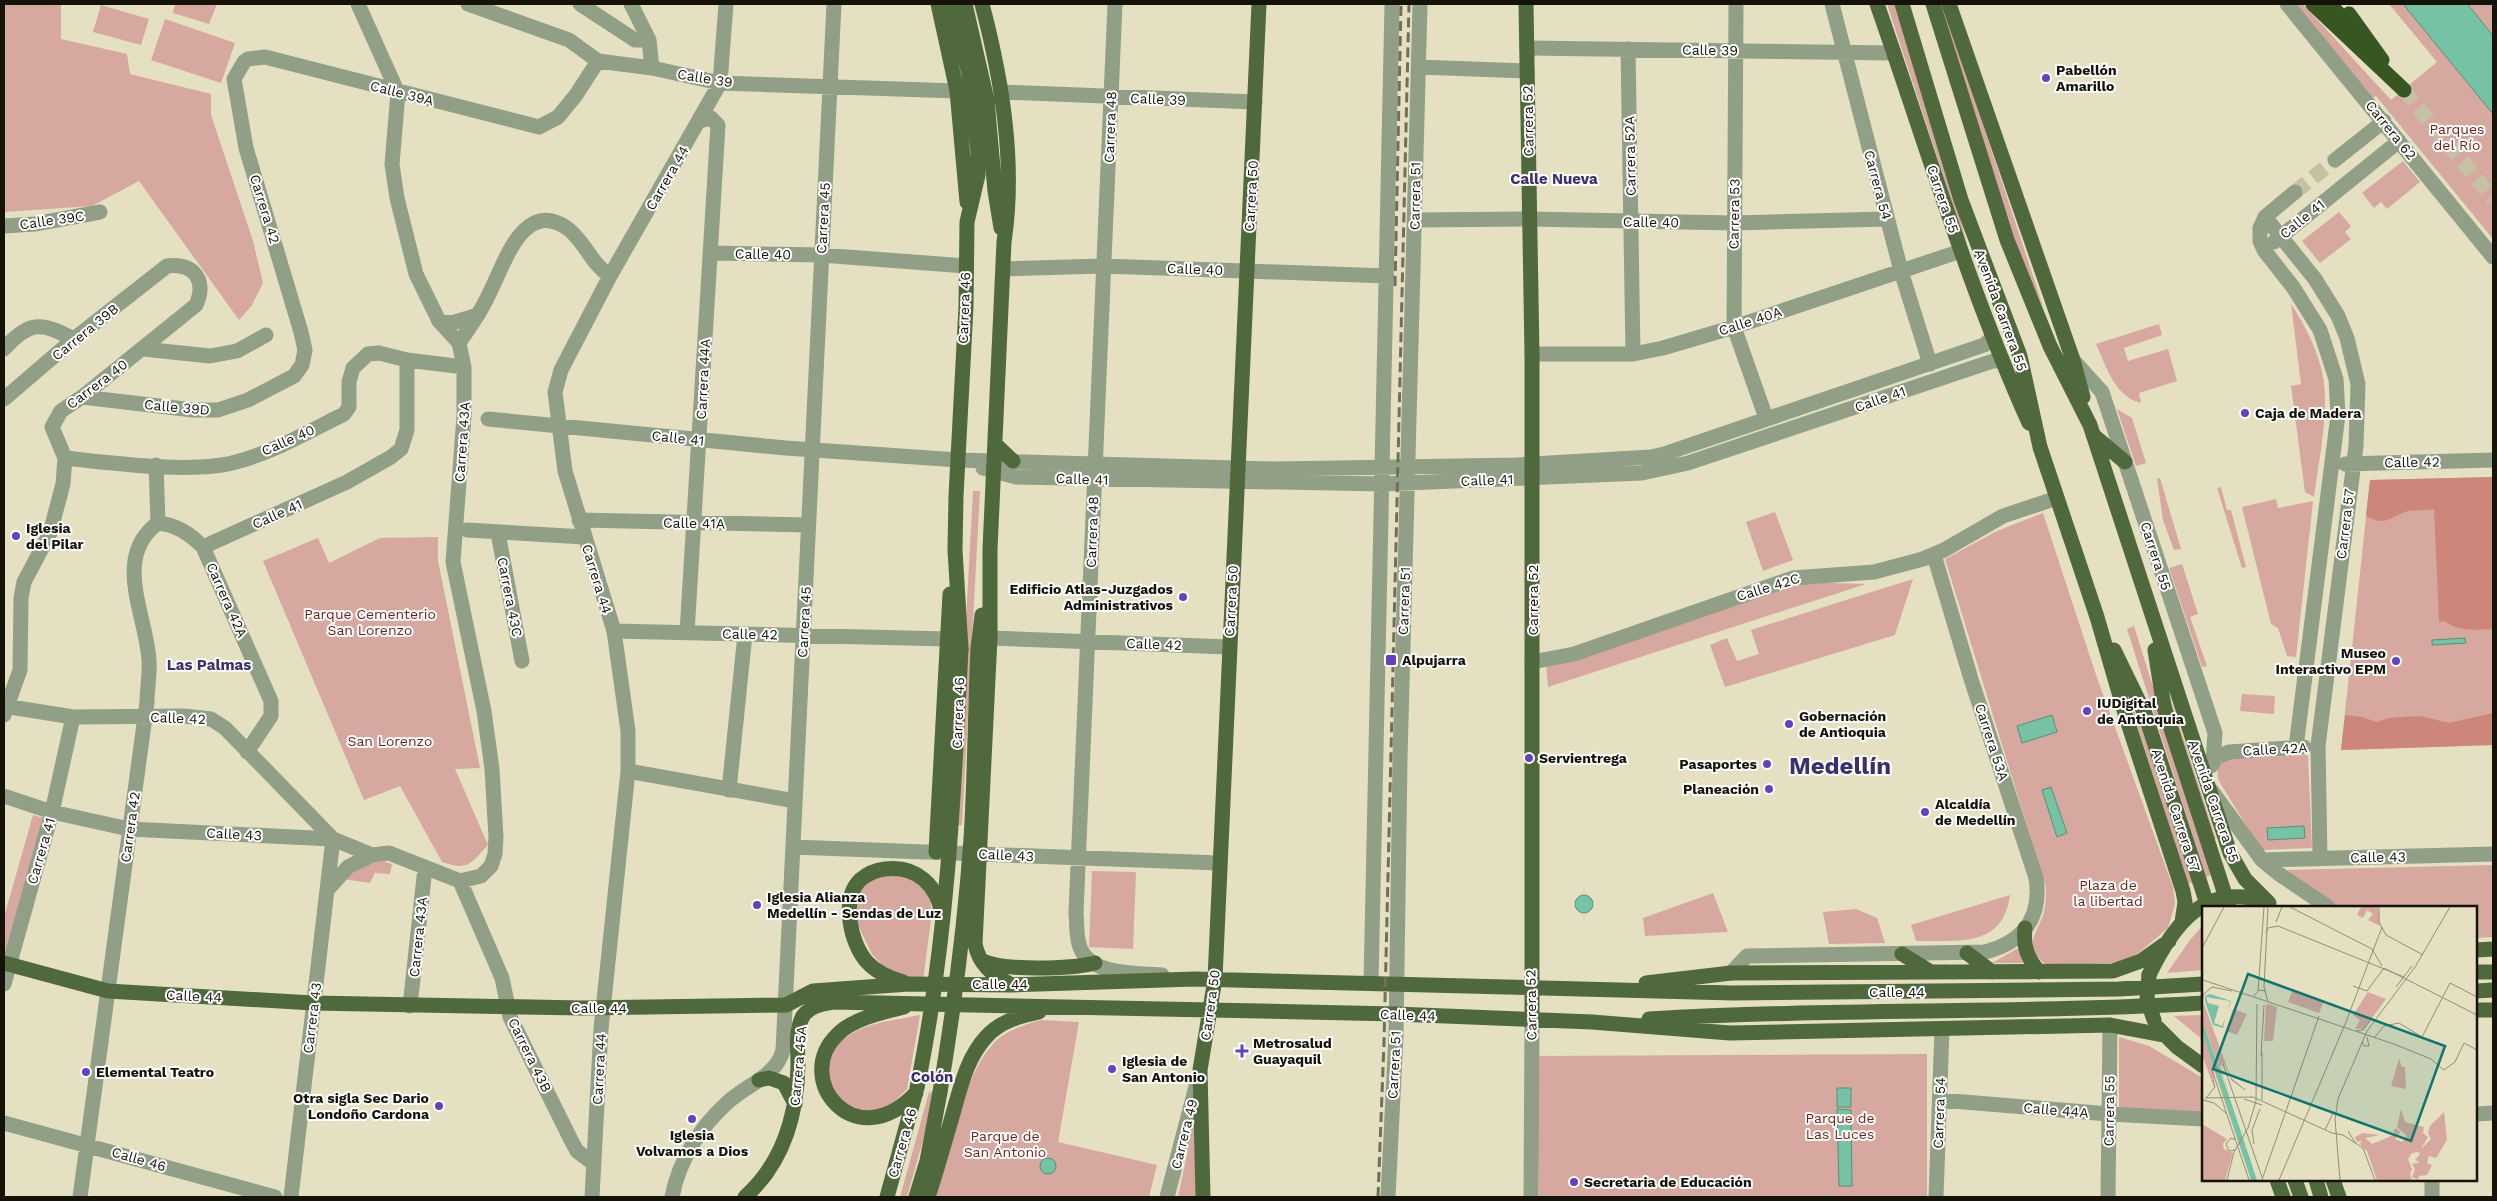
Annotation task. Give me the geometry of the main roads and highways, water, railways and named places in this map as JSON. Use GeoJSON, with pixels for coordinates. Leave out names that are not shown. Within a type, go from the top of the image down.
{"type":"FeatureCollection","features":[{"type":"Feature","properties":{"kind":"highway"},"geometry":{"type":"LineString","coordinates":[[2313,4],[2404,90]]}},
{"type":"Feature","properties":{"kind":"highway"},"geometry":{"type":"LineString","coordinates":[[2330,4],[2404,90]]}},
{"type":"Feature","properties":{"kind":"highway"},"geometry":{"type":"LineString","coordinates":[[2342,4],[2404,90]]}},
{"type":"Feature","properties":{"kind":"main road","name":"Carrera 46"},"geometry":{"type":"LineString","coordinates":[[887,1197],[917,1091],[933,1003],[954,794],[961,649],[954,550],[967,222],[965,167],[957,91],[938,4]]}},
{"type":"Feature","properties":{"kind":"main road","name":"Carrera 46"},"geometry":{"type":"LineString","coordinates":[[952,4],[983,123],[1004,242]]}},
{"type":"Feature","properties":{"kind":"main road","name":"Carrera 46"},"geometry":{"type":"LineString","coordinates":[[966,4],[982,70],[983,123],[978,175],[967,222]]}},
{"type":"Feature","properties":{"kind":"main road","name":"Carrera 46"},"geometry":{"type":"LineString","coordinates":[[980,960],[975,944],[990,638],[990,549],[1002,269],[1009,199],[1001,92],[982,4]]}},
{"type":"Feature","properties":{"kind":"main road","name":"Carrera 50"},"geometry":{"type":"LineString","coordinates":[[1203,1197],[1200,1070],[1212,1010],[1215,979],[1259,4]]}},
{"type":"Feature","properties":{"kind":"main road","name":"Carrera 52"},"geometry":{"type":"LineString","coordinates":[[1526,4],[1532,354],[1532,1021]]}},
{"type":"Feature","properties":{"kind":"main road","name":"Carrera 55"},"geometry":{"type":"LineString","coordinates":[[1877,4],[1992,338],[2040,447]]}},
{"type":"Feature","properties":{"kind":"main road","name":"Avenida Carrera 55"},"geometry":{"type":"LineString","coordinates":[[1902,4],[1978,250],[2020,356],[2040,447],[2097,617],[2126,718],[2183,891],[2185,902],[2182,922]]}},
{"type":"Feature","properties":{"kind":"main road","name":"Avenida Carrera 55"},"geometry":{"type":"LineString","coordinates":[[1933,4],[1998,217],[2037,317],[2091,430],[2207,785],[2237,868],[2245,879],[2273,905]]}},
{"type":"Feature","properties":{"kind":"main road","name":"Carrera 55"},"geometry":{"type":"LineString","coordinates":[[1949,4],[2073,360],[2091,430]]}},
{"type":"Feature","properties":{"kind":"main road"},"geometry":{"type":"LineString","coordinates":[[1978,250],[1980,305]]}},
{"type":"Feature","properties":{"kind":"main road"},"geometry":{"type":"LineString","coordinates":[[2091,430],[2125,462]]}},
{"type":"Feature","properties":{"kind":"main road"},"geometry":{"type":"LineString","coordinates":[[995,444],[1012,460]]}},
{"type":"Feature","properties":{"kind":"main road","name":"Carrera 46"},"geometry":{"type":"LineString","coordinates":[[916,1197],[927,1161],[940,1092],[954,1002],[966,903],[974,776],[978,649],[990,549]]}},
{"type":"Feature","properties":{"kind":"main road"},"geometry":{"type":"LineString","coordinates":[[936,852],[947,639],[954,550]]}},
{"type":"Feature","properties":{"kind":"main road","name":"Avenida Carrera 55"},"geometry":{"type":"LineString","coordinates":[[2148,604],[2164,707]]}},
{"type":"Feature","properties":{"kind":"main road","name":"Avenida Carrera 55"},"geometry":{"type":"LineString","coordinates":[[2097,617],[2145,714]]}},
{"type":"Feature","properties":{"kind":"main road","name":"Avenida Carrera 57"},"geometry":{"type":"LineString","coordinates":[[2164,707],[2229,906]]}},
{"type":"Feature","properties":{"kind":"main road","name":"Avenida Carrera 57"},"geometry":{"type":"LineString","coordinates":[[2145,714],[2208,906]]}},
{"type":"Feature","properties":{"kind":"main road"},"geometry":{"type":"LineString","coordinates":[[909,984],[888,978],[876,971],[866,961],[853,937],[850,909],[852,893],[860,880],[869,874],[894,868],[918,874],[936,893],[943,917]]}},
{"type":"Feature","properties":{"kind":"main road"},"geometry":{"type":"LineString","coordinates":[[2202,1065],[2177,1048],[2163,1034],[2154,1020],[2146,990],[2148,975],[2182,922],[2199,906],[2230,895],[2254,898],[2273,905]]}},
{"type":"Feature","properties":{"kind":"main road"},"geometry":{"type":"LineString","coordinates":[[2026,928],[2024,946],[2026,954],[2039,972]]}},
{"type":"Feature","properties":{"kind":"main road","name":"Calle 44"},"geometry":{"type":"LineString","coordinates":[[1590,989],[1732,974],[2101,972],[2123,968],[2141,961],[2169,941]]}},
{"type":"Feature","properties":{"kind":"main road"},"geometry":{"type":"LineString","coordinates":[[2477,950],[2493,949]]}},
{"type":"Feature","properties":{"kind":"main road"},"geometry":{"type":"LineString","coordinates":[[1967,953],[1992,972]]}},
{"type":"Feature","properties":{"kind":"main road"},"geometry":{"type":"LineString","coordinates":[[1902,954],[1931,972]]}},
{"type":"Feature","properties":{"kind":"main road"},"geometry":{"type":"LineString","coordinates":[[980,960],[1002,967],[1081,966],[1095,963]]}},
{"type":"Feature","properties":{"kind":"main road"},"geometry":{"type":"LineString","coordinates":[[980,960],[994,975],[1011,984]]}},
{"type":"Feature","properties":{"kind":"main road","name":"Calle 44"},"geometry":{"type":"LineString","coordinates":[[6,964],[108,991],[313,1003],[603,1008],[786,1005],[813,991],[909,984],[1011,984],[1194,979],[1733,993],[2119,989],[2202,984]]}},
{"type":"Feature","properties":{"kind":"main road"},"geometry":{"type":"LineString","coordinates":[[2477,972],[2493,972]]}},
{"type":"Feature","properties":{"kind":"main road"},"geometry":{"type":"LineString","coordinates":[[2477,991],[2493,990]]}},
{"type":"Feature","properties":{"kind":"main road","name":"Calle 44"},"geometry":{"type":"LineString","coordinates":[[807,1012],[813,1008],[834,1002],[1396,1014],[1592,1022],[1730,1033],[2110,1026],[2163,1034]]}},
{"type":"Feature","properties":{"kind":"main road","name":"Calle 44"},"geometry":{"type":"LineString","coordinates":[[1592,1022],[1738,1013],[2125,1008],[2202,1003]]}},
{"type":"Feature","properties":{"kind":"main road"},"geometry":{"type":"LineString","coordinates":[[917,1004],[890,1010],[844,1029],[832,1040],[822,1064],[823,1080],[830,1096],[841,1108],[857,1117],[875,1118],[893,1113],[917,1091]]}},
{"type":"Feature","properties":{"kind":"main road"},"geometry":{"type":"LineString","coordinates":[[928,1197],[963,1080],[979,1046],[988,1035],[1011,1020],[1058,1008]]}},
{"type":"Feature","properties":{"kind":"main road"},"geometry":{"type":"LineString","coordinates":[[2477,1010],[2493,1010]]}},
{"type":"Feature","properties":{"kind":"main road","name":"Carrera 45A"},"geometry":{"type":"LineString","coordinates":[[745,1197],[761,1180],[782,1147],[795,1104],[799,1029],[807,1012]]}},
{"type":"Feature","properties":{"kind":"main road"},"geometry":{"type":"LineString","coordinates":[[759,1080],[769,1078],[784,1083],[795,1104]]}},
{"type":"Feature","properties":{"kind":"main road"},"geometry":{"type":"LineString","coordinates":[[2277,1181],[2283,1197]]}},
{"type":"Feature","properties":{"kind":"main road"},"geometry":{"type":"LineString","coordinates":[[2295,1181],[2301,1197]]}},
{"type":"Feature","properties":{"kind":"main road"},"geometry":{"type":"LineString","coordinates":[[2316,1181],[2322,1197]]}},
{"type":"Feature","properties":{"kind":"main road"},"geometry":{"type":"LineString","coordinates":[[2333,1181],[2339,1197]]}},
{"type":"Feature","properties":{"kind":"tunnel"},"geometry":{"type":"LineString","coordinates":[[2404,90],[2493,199]]}},
{"type":"Feature","properties":{"kind":"tunnel"},"geometry":{"type":"LineString","coordinates":[[2295,192],[2335,160]]}},
{"type":"Feature","properties":{"kind":"railway"},"geometry":{"type":"LineString","coordinates":[[1395,286],[1401,4]]}},
{"type":"Feature","properties":{"kind":"railway"},"geometry":{"type":"LineString","coordinates":[[1378,1197],[1384,1042],[1409,4]]}},
{"type":"Feature","properties":{"kind":"place","name":"Pabellón Amarillo"},"geometry":{"type":"Point","coordinates":[2046,78]}},
{"type":"Feature","properties":{"kind":"place","name":"Caja de Madera"},"geometry":{"type":"Point","coordinates":[2245,413]}},
{"type":"Feature","properties":{"kind":"place","name":"Iglesia del Pilar"},"geometry":{"type":"Point","coordinates":[16,536]}},
{"type":"Feature","properties":{"kind":"place","name":"Edificio Atlas-Juzgados Administrativos"},"geometry":{"type":"Point","coordinates":[1183,597]}},
{"type":"Feature","properties":{"kind":"place","name":"Alpujarra"},"geometry":{"type":"Point","coordinates":[1391,660]}},
{"type":"Feature","properties":{"kind":"place","name":"Museo Interactivo EPM"},"geometry":{"type":"Point","coordinates":[2396,661]}},
{"type":"Feature","properties":{"kind":"place","name":"IUDigital de Antioquia"},"geometry":{"type":"Point","coordinates":[2087,711]}},
{"type":"Feature","properties":{"kind":"place","name":"Gobernación de Antioquia"},"geometry":{"type":"Point","coordinates":[1789,724]}},
{"type":"Feature","properties":{"kind":"place","name":"Servientrega"},"geometry":{"type":"Point","coordinates":[1529,758]}},
{"type":"Feature","properties":{"kind":"place","name":"Pasaportes"},"geometry":{"type":"Point","coordinates":[1767,764]}},
{"type":"Feature","properties":{"kind":"place","name":"Planeación"},"geometry":{"type":"Point","coordinates":[1769,789]}},
{"type":"Feature","properties":{"kind":"place","name":"Alcaldía de Medellín"},"geometry":{"type":"Point","coordinates":[1925,812]}},
{"type":"Feature","properties":{"kind":"place","name":"Iglesia Alianza Medellín - Sendas de Luz"},"geometry":{"type":"Point","coordinates":[757,905]}},
{"type":"Feature","properties":{"kind":"place","name":"Metrosalud Guayaquil"},"geometry":{"type":"Point","coordinates":[1242,1051]}},
{"type":"Feature","properties":{"kind":"place","name":"Iglesia de San Antonio"},"geometry":{"type":"Point","coordinates":[1112,1069]}},
{"type":"Feature","properties":{"kind":"place","name":"Elemental Teatro"},"geometry":{"type":"Point","coordinates":[86,1072]}},
{"type":"Feature","properties":{"kind":"place","name":"Otra sigla Sec Dario Londoño Cardona"},"geometry":{"type":"Point","coordinates":[439,1106]}},
{"type":"Feature","properties":{"kind":"place","name":"Iglesia Volvamos a Dios"},"geometry":{"type":"Point","coordinates":[692,1119]}},
{"type":"Feature","properties":{"kind":"place","name":"Secretaria de Educación"},"geometry":{"type":"Point","coordinates":[1574,1182]}},
{"type":"Feature","properties":{"kind":"district","name":"Calle Nueva"},"geometry":{"type":"Point","coordinates":[1554,179]}},
{"type":"Feature","properties":{"kind":"district","name":"Las Palmas"},"geometry":{"type":"Point","coordinates":[209,665]}},
{"type":"Feature","properties":{"kind":"district","name":"Medellín"},"geometry":{"type":"Point","coordinates":[1840,766]}},
{"type":"Feature","properties":{"kind":"district","name":"Colón"},"geometry":{"type":"Point","coordinates":[932,1077]}},
{"type":"Feature","properties":{"kind":"park label","name":"Parques del Río"},"geometry":{"type":"Point","coordinates":[2457,138]}},
{"type":"Feature","properties":{"kind":"park label","name":"Parque Cementerio San Lorenzo"},"geometry":{"type":"Point","coordinates":[370,622]}},
{"type":"Feature","properties":{"kind":"park label","name":"San Lorenzo"},"geometry":{"type":"Point","coordinates":[390,741]}},
{"type":"Feature","properties":{"kind":"park label","name":"Plaza de la libertad"},"geometry":{"type":"Point","coordinates":[2108,894]}},
{"type":"Feature","properties":{"kind":"park label","name":"Parque de Las Luces"},"geometry":{"type":"Point","coordinates":[1840,1126]}},
{"type":"Feature","properties":{"kind":"park label","name":"Parque de San Antonio"},"geometry":{"type":"Point","coordinates":[1005,1144]}}]}
